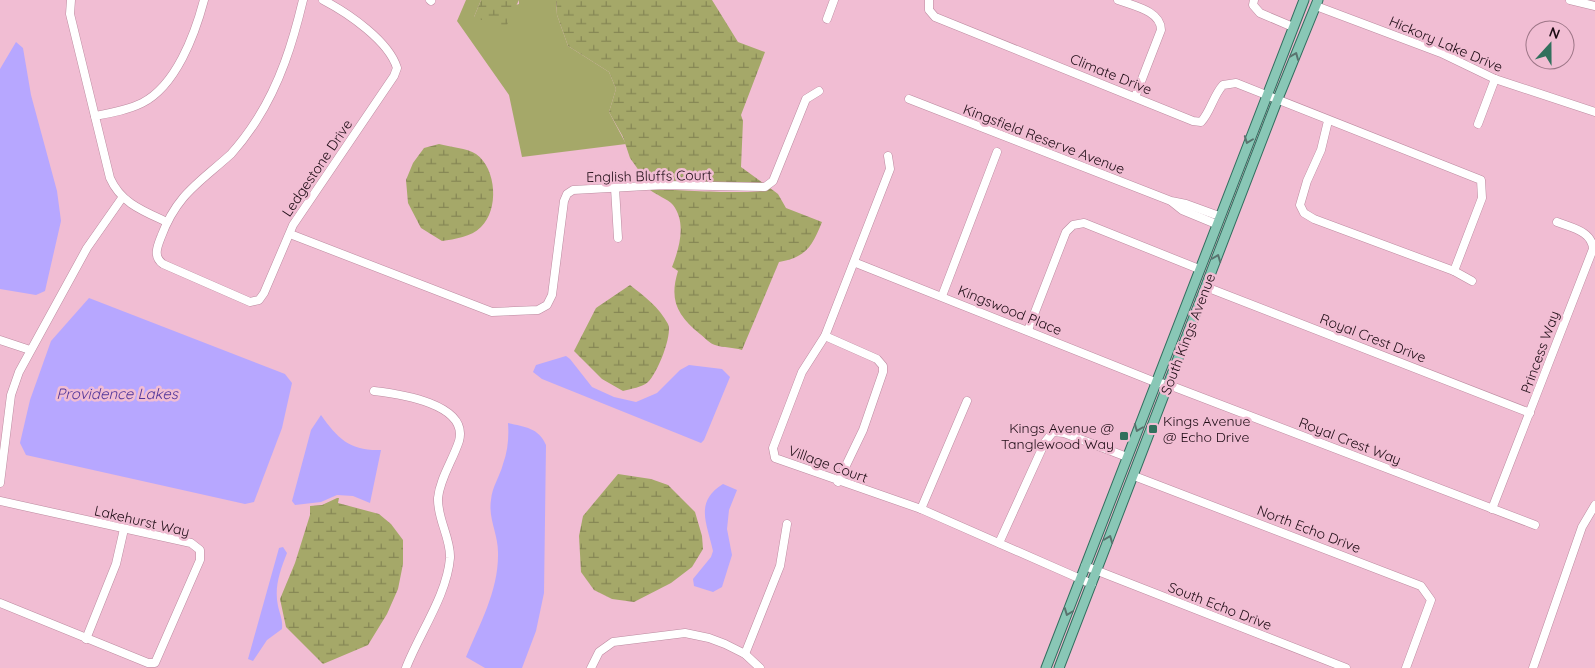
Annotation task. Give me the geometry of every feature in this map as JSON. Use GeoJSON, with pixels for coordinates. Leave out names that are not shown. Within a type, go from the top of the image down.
{"type":"FeatureCollection","features":[{"type":"Feature","properties":{"kind":"main road","name":"South Kings Avenue"},"geometry":{"type":"LineString","coordinates":[[1047,666],[1217,220],[1304,0]]}},
{"type":"Feature","properties":{"kind":"main road","name":"South Kings Avenue"},"geometry":{"type":"LineString","coordinates":[[1059,668],[1277,101],[1317,3]]}},
{"type":"Feature","properties":{"kind":"main road"},"geometry":{"type":"LineString","coordinates":[[1047,666],[1059,668]]}},
{"type":"Feature","properties":{"kind":"street"},"geometry":{"type":"LineString","coordinates":[[71,0],[70,14],[110,178],[122,198],[167,222]]}},
{"type":"Feature","properties":{"kind":"street"},"geometry":{"type":"LineString","coordinates":[[95,116],[135,106],[158,91],[176,68],[192,40],[204,0]]}},
{"type":"Feature","properties":{"kind":"street","name":"Ledgestone Drive"},"geometry":{"type":"LineString","coordinates":[[303,0],[283,70],[258,119],[232,152],[186,193],[167,222],[156,251],[160,262],[250,302],[260,300],[293,225],[394,76],[397,68],[389,52],[367,30],[323,0]]}},
{"type":"Feature","properties":{"kind":"street"},"geometry":{"type":"LineString","coordinates":[[827,19],[834,0]]}},
{"type":"Feature","properties":{"kind":"street","name":"Climate Drive"},"geometry":{"type":"LineString","coordinates":[[929,0],[929,10],[935,17],[1194,121],[1201,122],[1223,85],[1236,83],[1277,101],[1481,180],[1482,198],[1454,270]]}},
{"type":"Feature","properties":{"kind":"street"},"geometry":{"type":"LineString","coordinates":[[1118,0],[1155,15],[1161,23],[1161,30],[1135,97]]}},
{"type":"Feature","properties":{"kind":"street"},"geometry":{"type":"LineString","coordinates":[[1254,0],[1253,5],[1260,13],[1293,27]]}},
{"type":"Feature","properties":{"kind":"street"},"geometry":{"type":"LineString","coordinates":[[1570,0],[1595,6]]}},
{"type":"Feature","properties":{"kind":"street","name":"Hickory Lake Drive"},"geometry":{"type":"LineString","coordinates":[[1317,3],[1441,53],[1495,79],[1595,112]]}},
{"type":"Feature","properties":{"kind":"street"},"geometry":{"type":"LineString","coordinates":[[1478,124],[1495,79]]}},
{"type":"Feature","properties":{"kind":"street","name":"English Bluffs Court"},"geometry":{"type":"LineString","coordinates":[[290,234],[492,312],[538,310],[547,305],[552,295],[564,200],[567,194],[573,190],[664,185],[765,187],[773,181],[806,99],[820,91]]}},
{"type":"Feature","properties":{"kind":"street","name":"Kingsfield Reserve Avenue"},"geometry":{"type":"LineString","coordinates":[[909,99],[1171,201],[1186,204],[1217,220]]}},
{"type":"Feature","properties":{"kind":"street"},"geometry":{"type":"LineString","coordinates":[[1328,121],[1321,150],[1301,196],[1300,205],[1304,213],[1314,219],[1454,270],[1472,281]]}},
{"type":"Feature","properties":{"kind":"street"},"geometry":{"type":"LineString","coordinates":[[942,296],[997,152]]}},
{"type":"Feature","properties":{"kind":"street","name":"Village Court"},"geometry":{"type":"LineString","coordinates":[[888,156],[890,169],[856,263],[826,336],[802,372],[773,448],[775,458],[921,510],[1092,584]]}},
{"type":"Feature","properties":{"kind":"street"},"geometry":{"type":"LineString","coordinates":[[615,188],[618,238]]}},
{"type":"Feature","properties":{"kind":"street"},"geometry":{"type":"LineString","coordinates":[[0,483],[11,395],[30,350],[87,248],[122,198]]}},
{"type":"Feature","properties":{"kind":"street","name":"Princess Way"},"geometry":{"type":"LineString","coordinates":[[1492,509],[1593,249],[1592,241],[1586,234],[1557,222]]}},
{"type":"Feature","properties":{"kind":"street"},"geometry":{"type":"LineString","coordinates":[[1028,330],[1066,232],[1073,225],[1084,223],[1199,269]]}},
{"type":"Feature","properties":{"kind":"street","name":"Kingswood Place"},"geometry":{"type":"LineString","coordinates":[[856,263],[1155,382]]}},
{"type":"Feature","properties":{"kind":"street","name":"Royal Crest Drive"},"geometry":{"type":"LineString","coordinates":[[1206,287],[1530,413]]}},
{"type":"Feature","properties":{"kind":"street"},"geometry":{"type":"LineString","coordinates":[[826,336],[878,359],[883,366],[881,382],[862,430],[838,482]]}},
{"type":"Feature","properties":{"kind":"street"},"geometry":{"type":"LineString","coordinates":[[0,340],[30,350]]}},
{"type":"Feature","properties":{"kind":"street","name":"Royal Crest Way"},"geometry":{"type":"LineString","coordinates":[[1155,382],[1169,385],[1535,525]]}},
{"type":"Feature","properties":{"kind":"street"},"geometry":{"type":"LineString","coordinates":[[374,391],[402,394],[445,410],[454,417],[460,426],[459,439],[438,499],[449,547],[447,575],[406,668]]}},
{"type":"Feature","properties":{"kind":"street"},"geometry":{"type":"LineString","coordinates":[[921,510],[967,401]]}},
{"type":"Feature","properties":{"kind":"street"},"geometry":{"type":"LineString","coordinates":[[999,543],[1045,442],[1053,432],[1064,433],[1127,457]]}},
{"type":"Feature","properties":{"kind":"street","name":"North Echo Drive"},"geometry":{"type":"LineString","coordinates":[[1134,476],[1421,586],[1431,600],[1406,668]]}},
{"type":"Feature","properties":{"kind":"street","name":"Lakehurst Way"},"geometry":{"type":"LineString","coordinates":[[0,500],[191,543],[200,550],[200,560],[155,663],[148,663],[0,603]]}},
{"type":"Feature","properties":{"kind":"street"},"geometry":{"type":"LineString","coordinates":[[1533,668],[1582,527],[1595,505]]}},
{"type":"Feature","properties":{"kind":"street"},"geometry":{"type":"LineString","coordinates":[[745,654],[780,566],[787,524]]}},
{"type":"Feature","properties":{"kind":"street"},"geometry":{"type":"LineString","coordinates":[[86,639],[116,564],[124,529]]}},
{"type":"Feature","properties":{"kind":"street","name":"South Echo Drive"},"geometry":{"type":"LineString","coordinates":[[1085,566],[1346,668]]}},
{"type":"Feature","properties":{"kind":"street"},"geometry":{"type":"LineString","coordinates":[[591,668],[598,652],[613,642],[684,633],[709,638],[745,654],[760,668]]}},
{"type":"Feature","properties":{"kind":"green space"},"geometry":{"type":"Polygon","coordinates":[[[466,0],[481,0],[474,17],[519,4],[519,0],[556,0],[557,15],[568,46],[609,72],[616,89],[609,112],[626,144],[522,157],[509,95],[457,21],[466,0]]]}},
{"type":"Feature","properties":{"kind":"green space"},"geometry":{"type":"Polygon","coordinates":[[[481,0],[519,0],[505,29],[474,17],[481,0]]]}},
{"type":"Feature","properties":{"kind":"green space"},"geometry":{"type":"Polygon","coordinates":[[[556,0],[712,0],[738,42],[765,52],[741,115],[743,121],[741,167],[763,183],[647,182],[630,158],[623,137],[609,112],[616,89],[609,72],[568,46],[557,15],[556,0]]]}},
{"type":"Feature","properties":{"kind":"green space"},"geometry":{"type":"Polygon","coordinates":[[[439,144],[476,154],[488,169],[492,179],[493,190],[491,211],[481,227],[468,235],[442,241],[421,228],[408,203],[406,180],[413,163],[424,148],[439,144]]]}},
{"type":"Feature","properties":{"kind":"green space"},"geometry":{"type":"Polygon","coordinates":[[[770,188],[778,194],[786,208],[822,222],[815,238],[802,254],[779,262],[742,350],[713,344],[692,327],[677,306],[674,290],[678,271],[672,267],[679,244],[680,220],[673,205],[650,190],[748,192],[762,191],[770,188]]]}},
{"type":"Feature","properties":{"kind":"green space"},"geometry":{"type":"Polygon","coordinates":[[[630,285],[656,307],[668,324],[669,329],[663,354],[652,378],[643,385],[623,391],[602,379],[574,351],[596,308],[630,285]]]}},
{"type":"Feature","properties":{"kind":"green space"},"geometry":{"type":"Polygon","coordinates":[[[618,474],[651,479],[668,485],[695,512],[702,536],[703,549],[692,567],[671,583],[634,602],[612,599],[594,590],[581,572],[579,536],[583,516],[618,474]]]}},
{"type":"Feature","properties":{"kind":"green space"},"geometry":{"type":"Polygon","coordinates":[[[339,498],[338,503],[379,514],[391,524],[403,540],[403,564],[398,589],[387,614],[368,645],[323,664],[286,627],[280,599],[295,563],[310,515],[310,506],[322,505],[339,498]]]}},
{"type":"Feature","properties":{"kind":"water"},"geometry":{"type":"Polygon","coordinates":[[[16,42],[23,48],[31,95],[57,191],[61,221],[45,291],[36,295],[0,289],[0,69],[16,42]]]}},
{"type":"Feature","properties":{"kind":"water","name":"Providence Lakes"},"geometry":{"type":"Polygon","coordinates":[[[89,298],[285,374],[292,383],[282,428],[254,502],[245,504],[26,455],[20,443],[30,400],[51,341],[89,298]]]}},
{"type":"Feature","properties":{"kind":"water"},"geometry":{"type":"Polygon","coordinates":[[[566,356],[592,387],[614,397],[636,402],[657,393],[680,370],[689,365],[722,369],[730,377],[704,440],[701,443],[542,379],[533,372],[536,365],[566,356]]]}},
{"type":"Feature","properties":{"kind":"water"},"geometry":{"type":"Polygon","coordinates":[[[321,415],[333,431],[346,442],[361,448],[381,450],[370,503],[353,496],[337,495],[321,502],[295,505],[292,501],[311,430],[321,415]]]}},
{"type":"Feature","properties":{"kind":"water"},"geometry":{"type":"Polygon","coordinates":[[[508,423],[526,427],[535,432],[540,435],[546,445],[544,593],[536,631],[522,668],[485,668],[466,657],[488,606],[495,580],[498,545],[490,507],[493,491],[506,454],[508,423]]]}},
{"type":"Feature","properties":{"kind":"water"},"geometry":{"type":"Polygon","coordinates":[[[723,484],[737,490],[729,510],[727,529],[732,555],[722,587],[713,592],[694,586],[693,579],[711,557],[713,551],[706,522],[706,506],[708,498],[723,484]]]}},
{"type":"Feature","properties":{"kind":"water"},"geometry":{"type":"Polygon","coordinates":[[[283,547],[287,553],[277,586],[277,599],[282,629],[267,640],[253,661],[248,659],[279,548],[283,547]]]}},
{"type":"Feature","properties":{"kind":"place","name":"Kings Avenue @ Echo Drive"},"geometry":{"type":"Point","coordinates":[1153,429]}},
{"type":"Feature","properties":{"kind":"place","name":"Kings Avenue @ Tanglewood Way"},"geometry":{"type":"Point","coordinates":[1124,436]}}]}
